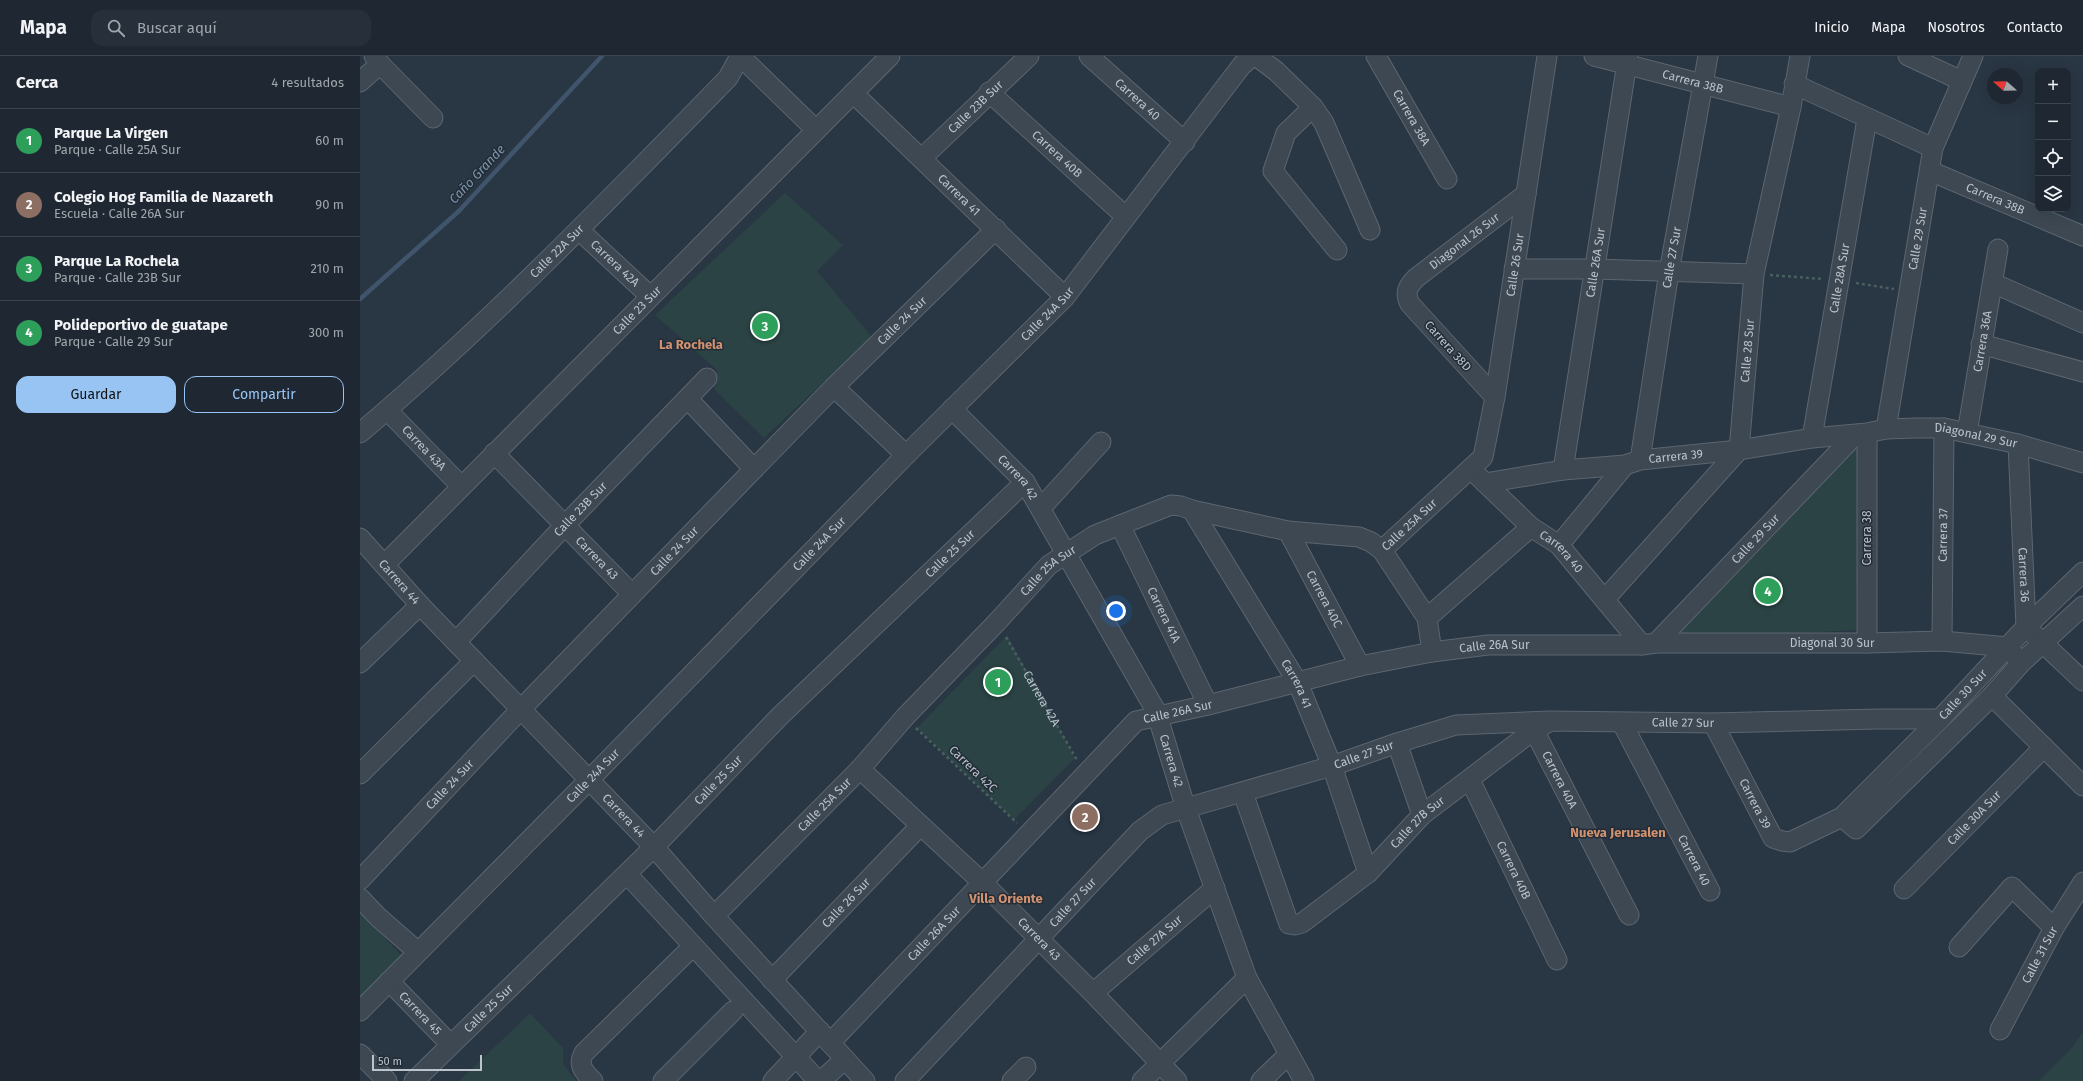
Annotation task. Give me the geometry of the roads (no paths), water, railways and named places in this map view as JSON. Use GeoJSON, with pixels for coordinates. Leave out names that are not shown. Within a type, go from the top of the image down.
{"type":"FeatureCollection","features":[{"type":"Feature","properties":{"kind":"street"},"geometry":{"type":"LineString","coordinates":[[740,56],[816,130]]}},
{"type":"Feature","properties":{"kind":"street","name":"Calle 22A Sur"},"geometry":{"type":"LineString","coordinates":[[360,433],[440,364],[580,230],[728,78],[740,56]]}},
{"type":"Feature","properties":{"kind":"street","name":"Calle 23B Sur"},"geometry":{"type":"LineString","coordinates":[[922,158],[989,92],[1029,56]]}},
{"type":"Feature","properties":{"kind":"street","name":"Carrera 40"},"geometry":{"type":"LineString","coordinates":[[1089,56],[1185,142]]}},
{"type":"Feature","properties":{"kind":"street","name":"Carrera 38A"},"geometry":{"type":"LineString","coordinates":[[1376,56],[1447,179]]}},
{"type":"Feature","properties":{"kind":"street","name":"Calle 26 Sur"},"geometry":{"type":"LineString","coordinates":[[1471,467],[1483,458],[1495,397],[1547,56]]}},
{"type":"Feature","properties":{"kind":"street","name":"Carrera 38B"},"geometry":{"type":"LineString","coordinates":[[1594,56],[1627,60],[1702,83],[1791,107]]}},
{"type":"Feature","properties":{"kind":"street","name":"Calle 27 Sur"},"geometry":{"type":"LineString","coordinates":[[1632,462],[1669,272],[1708,56]]}},
{"type":"Feature","properties":{"kind":"street","name":"Calle 28 Sur"},"geometry":{"type":"LineString","coordinates":[[1739,450],[1754,274],[1791,107],[1800,56]]}},
{"type":"Feature","properties":{"kind":"street"},"geometry":{"type":"LineString","coordinates":[[1908,56],[1962,81]]}},
{"type":"Feature","properties":{"kind":"street","name":"Calle 29 Sur"},"geometry":{"type":"LineString","coordinates":[[1886,429],[1933,148],[1973,56]]}},
{"type":"Feature","properties":{"kind":"street","name":"Calle 23 Sur"},"geometry":{"type":"LineString","coordinates":[[384,565],[853,93],[884,58]]}},
{"type":"Feature","properties":{"kind":"street","name":"Calle 24A Sur"},"geometry":{"type":"LineString","coordinates":[[360,1011],[590,780],[906,455],[1065,297],[1125,216],[1185,142],[1247,58]]}},
{"type":"Feature","properties":{"kind":"street"},"geometry":{"type":"LineString","coordinates":[[1247,58],[1276,71],[1313,107],[1324,123],[1370,230]]}},
{"type":"Feature","properties":{"kind":"street"},"geometry":{"type":"LineString","coordinates":[[360,82],[377,60],[433,118]]}},
{"type":"Feature","properties":{"kind":"street","name":"Calle 26A Sur"},"geometry":{"type":"LineString","coordinates":[[1563,470],[1627,60]]}},
{"type":"Feature","properties":{"kind":"street"},"geometry":{"type":"LineString","coordinates":[[1794,84],[1867,119],[1933,148]]}},
{"type":"Feature","properties":{"kind":"street","name":"Carrera 40B"},"geometry":{"type":"LineString","coordinates":[[989,92],[1125,216]]}},
{"type":"Feature","properties":{"kind":"street","name":"Carrera 41"},"geometry":{"type":"LineString","coordinates":[[853,93],[1065,297]]}},
{"type":"Feature","properties":{"kind":"street"},"geometry":{"type":"LineString","coordinates":[[1313,107],[1286,133],[1273,170],[1337,250]]}},
{"type":"Feature","properties":{"kind":"street","name":"Calle 28A Sur"},"geometry":{"type":"LineString","coordinates":[[1812,438],[1867,119]]}},
{"type":"Feature","properties":{"kind":"street","name":"Carrera 38B"},"geometry":{"type":"LineString","coordinates":[[1930,171],[2083,236]]}},
{"type":"Feature","properties":{"kind":"street","name":"Diagonal 26 Sur"},"geometry":{"type":"LineString","coordinates":[[1406,292],[1409,285],[1416,278],[1526,194]]}},
{"type":"Feature","properties":{"kind":"street","name":"Carrera 42A"},"geometry":{"type":"LineString","coordinates":[[580,230],[650,296]]}},
{"type":"Feature","properties":{"kind":"street","name":"Calle 24 Sur"},"geometry":{"type":"LineString","coordinates":[[360,880],[521,709],[834,387],[996,230]]}},
{"type":"Feature","properties":{"kind":"street","name":"Carrera 36A"},"geometry":{"type":"LineString","coordinates":[[1966,433],[1998,249]]}},
{"type":"Feature","properties":{"kind":"street"},"geometry":{"type":"LineString","coordinates":[[1514,269],[1594,269],[1754,274]]}},
{"type":"Feature","properties":{"kind":"street"},"geometry":{"type":"LineString","coordinates":[[1993,283],[2083,323]]}},
{"type":"Feature","properties":{"kind":"street","name":"Carrera 38D"},"geometry":{"type":"LineString","coordinates":[[1406,292],[1410,304],[1495,397]]}},
{"type":"Feature","properties":{"kind":"street"},"geometry":{"type":"LineString","coordinates":[[1981,344],[2083,372]]}},
{"type":"Feature","properties":{"kind":"street","name":"Calle 23B Sur"},"geometry":{"type":"LineString","coordinates":[[456,642],[566,524],[707,378]]}},
{"type":"Feature","properties":{"kind":"street"},"geometry":{"type":"LineString","coordinates":[[834,387],[906,455]]}},
{"type":"Feature","properties":{"kind":"street"},"geometry":{"type":"LineString","coordinates":[[688,399],[754,469]]}},
{"type":"Feature","properties":{"kind":"street","name":"Carrera 42"},"geometry":{"type":"LineString","coordinates":[[952,409],[1025,482],[1067,553],[1158,716],[1186,809],[1247,978],[1288,1055],[1304,1081]]}},
{"type":"Feature","properties":{"kind":"street","name":"Carrea 43A"},"geometry":{"type":"LineString","coordinates":[[387,410],[461,486]]}},
{"type":"Feature","properties":{"kind":"street","name":"Diagonal 29 Sur"},"geometry":{"type":"LineString","coordinates":[[1861,434],[1886,429],[1944,428],[2018,444],[2083,462]]}},
{"type":"Feature","properties":{"kind":"street","name":"Carrera 37"},"geometry":{"type":"LineString","coordinates":[[1942,641],[1944,428]]}},
{"type":"Feature","properties":{"kind":"street","name":"Calle 29 Sur"},"geometry":{"type":"LineString","coordinates":[[1649,644],[1861,434]]}},
{"type":"Feature","properties":{"kind":"street","name":"Carrera 39"},"geometry":{"type":"LineString","coordinates":[[1485,484],[1563,470],[1739,450],[1812,438],[1861,434]]}},
{"type":"Feature","properties":{"kind":"street","name":"Carrera 38"},"geometry":{"type":"LineString","coordinates":[[1861,434],[1867,643]]}},
{"type":"Feature","properties":{"kind":"street"},"geometry":{"type":"LineString","coordinates":[[1041,508],[1101,442]]}},
{"type":"Feature","properties":{"kind":"street","name":"Carrera 36"},"geometry":{"type":"LineString","coordinates":[[2018,444],[2026,627]]}},
{"type":"Feature","properties":{"kind":"street"},"geometry":{"type":"LineString","coordinates":[[1605,599],[1739,450]]}},
{"type":"Feature","properties":{"kind":"street","name":"Carrera 43"},"geometry":{"type":"LineString","coordinates":[[494,453],[566,524],[632,594]]}},
{"type":"Feature","properties":{"kind":"street"},"geometry":{"type":"LineString","coordinates":[[1559,545],[1632,462]]}},
{"type":"Feature","properties":{"kind":"street","name":"Carrera 40"},"geometry":{"type":"LineString","coordinates":[[1471,467],[1485,484],[1531,527],[1559,545],[1605,599],[1649,644]]}},
{"type":"Feature","properties":{"kind":"street","name":"Calle 25A Sur"},"geometry":{"type":"LineString","coordinates":[[714,916],[860,769],[905,717],[997,622],[1049,565],[1095,535],[1170,505],[1181,506],[1192,510],[1288,532],[1359,537],[1371,542],[1382,550],[1471,467]]}},
{"type":"Feature","properties":{"kind":"street","name":"Calle 25 Sur"},"geometry":{"type":"LineString","coordinates":[[414,1081],[627,874],[780,716],[1025,482]]}},
{"type":"Feature","properties":{"kind":"street","name":"Carrera 41"},"geometry":{"type":"LineString","coordinates":[[1192,510],[1298,683],[1332,766],[1368,873]]}},
{"type":"Feature","properties":{"kind":"street","name":"Carrera 41A"},"geometry":{"type":"LineString","coordinates":[[1120,525],[1208,706]]}},
{"type":"Feature","properties":{"kind":"street"},"geometry":{"type":"LineString","coordinates":[[1427,618],[1531,527]]}},
{"type":"Feature","properties":{"kind":"street","name":"Carrera 40C"},"geometry":{"type":"LineString","coordinates":[[1288,532],[1360,666]]}},
{"type":"Feature","properties":{"kind":"street","name":"Carrera 44"},"geometry":{"type":"LineString","coordinates":[[363,548],[384,565],[420,605],[654,847],[714,916],[865,1081]]}},
{"type":"Feature","properties":{"kind":"street"},"geometry":{"type":"LineString","coordinates":[[1382,550],[1427,618],[1432,652]]}},
{"type":"Feature","properties":{"kind":"street","name":"Calle 30 Sur"},"geometry":{"type":"LineString","coordinates":[[1849,823],[1940,719],[2026,627],[2083,572]]}},
{"type":"Feature","properties":{"kind":"street"},"geometry":{"type":"LineString","coordinates":[[360,663],[420,605]]}},
{"type":"Feature","properties":{"kind":"street","name":"Calle 30 Sur"},"geometry":{"type":"LineString","coordinates":[[1849,823],[1992,696],[2022,663],[2083,606]]}},
{"type":"Feature","properties":{"kind":"street"},"geometry":{"type":"LineString","coordinates":[[2026,627],[2083,681]]}},
{"type":"Feature","properties":{"kind":"street","name":"Diagonal 30 Sur"},"geometry":{"type":"LineString","coordinates":[[1649,644],[1867,643],[1942,641],[2008,647]]}},
{"type":"Feature","properties":{"kind":"street","name":"Calle 26A Sur"},"geometry":{"type":"LineString","coordinates":[[773,1081],[796,1056],[825,1037],[983,884],[1136,721],[1208,706],[1360,666],[1432,652],[1488,645],[1649,644]]}},
{"type":"Feature","properties":{"kind":"street"},"geometry":{"type":"LineString","coordinates":[[2008,647],[2022,663]]}},
{"type":"Feature","properties":{"kind":"street"},"geometry":{"type":"LineString","coordinates":[[360,774],[474,661]]}},
{"type":"Feature","properties":{"kind":"street"},"geometry":{"type":"LineString","coordinates":[[1992,696],[2083,786]]}},
{"type":"Feature","properties":{"kind":"street","name":"Calle 27 Sur"},"geometry":{"type":"LineString","coordinates":[[905,1081],[1140,831],[1162,816],[1332,766],[1397,743],[1456,725],[1542,726],[1878,718],[1940,719]]}},
{"type":"Feature","properties":{"kind":"street","name":"Carrera 40"},"geometry":{"type":"LineString","coordinates":[[1622,723],[1710,891]]}},
{"type":"Feature","properties":{"kind":"street","name":"Carrera 39"},"geometry":{"type":"LineString","coordinates":[[1713,723],[1773,838],[1790,842],[1849,823]]}},
{"type":"Feature","properties":{"kind":"street","name":"Calle 27B Sur"},"geometry":{"type":"LineString","coordinates":[[1243,793],[1289,924],[1295,925],[1302,923],[1368,873],[1422,815],[1542,726]]}},
{"type":"Feature","properties":{"kind":"street","name":"Carrera 40A"},"geometry":{"type":"LineString","coordinates":[[1542,726],[1629,915]]}},
{"type":"Feature","properties":{"kind":"street"},"geometry":{"type":"LineString","coordinates":[[1397,743],[1422,815]]}},
{"type":"Feature","properties":{"kind":"street","name":"Calle 30A Sur"},"geometry":{"type":"LineString","coordinates":[[1904,889],[2044,747]]}},
{"type":"Feature","properties":{"kind":"street","name":"Carrera 43"},"geometry":{"type":"LineString","coordinates":[[860,769],[983,884],[1093,993],[1177,1081]]}},
{"type":"Feature","properties":{"kind":"street","name":"Carrera 40B"},"geometry":{"type":"LineString","coordinates":[[1470,780],[1557,960]]}},
{"type":"Feature","properties":{"kind":"street","name":"Calle 26 Sur"},"geometry":{"type":"LineString","coordinates":[[772,980],[920,826]]}},
{"type":"Feature","properties":{"kind":"street"},"geometry":{"type":"LineString","coordinates":[[627,874],[818,1081]]}},
{"type":"Feature","properties":{"kind":"street","name":"Calle 31 Sur"},"geometry":{"type":"LineString","coordinates":[[2000,1030],[2054,928],[2083,882]]}},
{"type":"Feature","properties":{"kind":"street"},"geometry":{"type":"LineString","coordinates":[[1959,947],[2012,887],[2054,928]]}},
{"type":"Feature","properties":{"kind":"street","name":"Calle 27A Sur"},"geometry":{"type":"LineString","coordinates":[[1093,993],[1215,888]]}},
{"type":"Feature","properties":{"kind":"street"},"geometry":{"type":"LineString","coordinates":[[360,898],[378,917],[418,952]]}},
{"type":"Feature","properties":{"kind":"street"},"geometry":{"type":"LineString","coordinates":[[592,1081],[581,1066],[580,1059],[584,1053],[684,954]]}},
{"type":"Feature","properties":{"kind":"street"},"geometry":{"type":"LineString","coordinates":[[1142,1081],[1247,978]]}},
{"type":"Feature","properties":{"kind":"street","name":"Carrera 45"},"geometry":{"type":"LineString","coordinates":[[389,981],[451,1044]]}},
{"type":"Feature","properties":{"kind":"street"},"geometry":{"type":"LineString","coordinates":[[663,1081],[733,1011]]}},
{"type":"Feature","properties":{"kind":"street"},"geometry":{"type":"LineString","coordinates":[[360,1054],[387,1081]]}},
{"type":"Feature","properties":{"kind":"street"},"geometry":{"type":"LineString","coordinates":[[1260,1081],[1288,1055]]}},
{"type":"Feature","properties":{"kind":"street"},"geometry":{"type":"LineString","coordinates":[[821,1081],[845,1059]]}},
{"type":"Feature","properties":{"kind":"street"},"geometry":{"type":"LineString","coordinates":[[1012,1081],[1026,1067]]}},
{"type":"Feature","properties":{"kind":"waterway","name":"Caño Grande"},"geometry":{"type":"LineString","coordinates":[[360,299],[459,211],[602,56]]}},
{"type":"Feature","properties":{"kind":"place","name":"Parque La Rochela"},"geometry":{"type":"Point","coordinates":[765,326]}},
{"type":"Feature","properties":{"kind":"place","name":"Polideportivo de guatape"},"geometry":{"type":"Point","coordinates":[1768,591]}},
{"type":"Feature","properties":{"kind":"place","name":"Parque La Virgen"},"geometry":{"type":"Point","coordinates":[998,682]}},
{"type":"Feature","properties":{"kind":"place","name":"Colegio Hog Familia de Nazareth"},"geometry":{"type":"Point","coordinates":[1085,817]}},
{"type":"Feature","properties":{"kind":"district","name":"La Rochela"},"geometry":{"type":"Point","coordinates":[691,344]}},
{"type":"Feature","properties":{"kind":"district","name":"Nueva Jerusalen"},"geometry":{"type":"Point","coordinates":[1618,832]}},
{"type":"Feature","properties":{"kind":"district","name":"Villa Oriente"},"geometry":{"type":"Point","coordinates":[1006,898]}}]}
